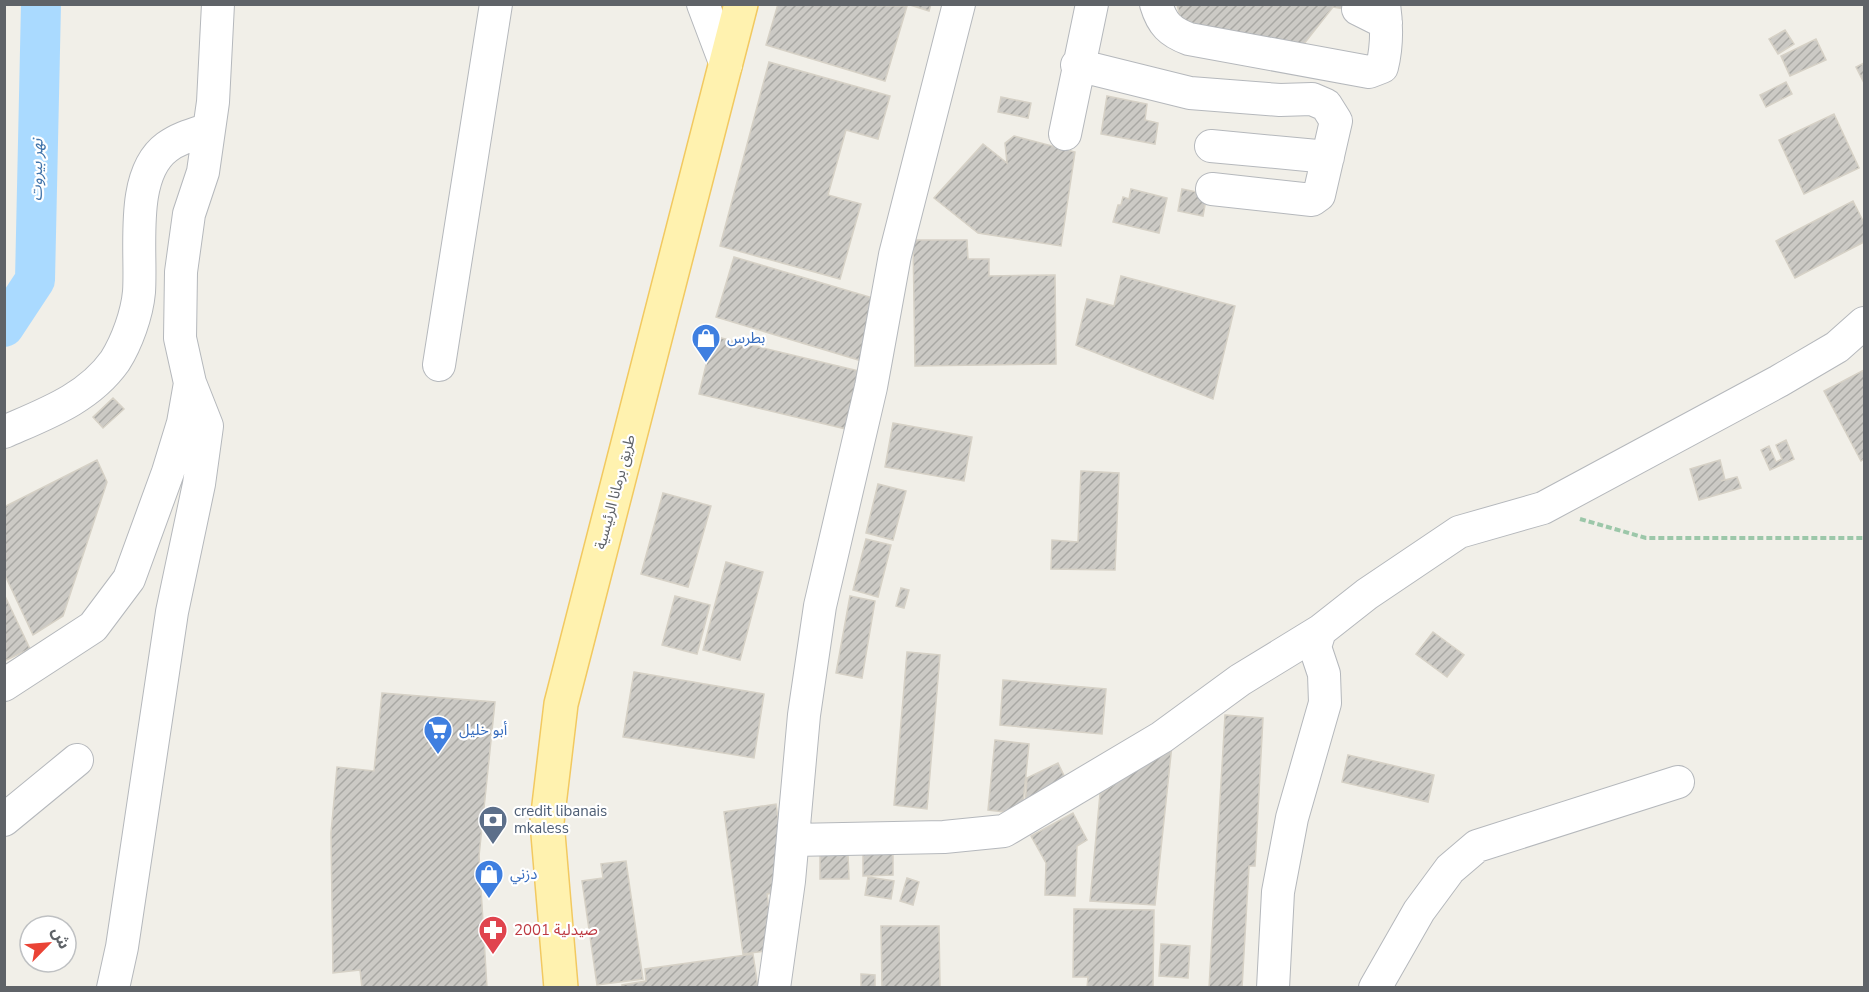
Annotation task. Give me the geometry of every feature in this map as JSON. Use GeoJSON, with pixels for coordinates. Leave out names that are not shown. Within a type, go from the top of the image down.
{"type":"FeatureCollection","features":[{"type":"Feature","properties":{"kind":"main road","name":"طريق برمانا الرئيسية"},"geometry":{"type":"LineString","coordinates":[[561,987],[547,822],[561,704],[741,4]]}},
{"type":"Feature","properties":{"kind":"street"},"geometry":{"type":"LineString","coordinates":[[112,987],[122,947],[172,612],[199,484],[207,426],[190,383],[180,338],[182,249],[189,214],[203,172],[213,102],[218,4]]}},
{"type":"Feature","properties":{"kind":"street"},"geometry":{"type":"LineString","coordinates":[[439,366],[496,4]]}},
{"type":"Feature","properties":{"kind":"street"},"geometry":{"type":"LineString","coordinates":[[703,4],[726,65]]}},
{"type":"Feature","properties":{"kind":"street"},"geometry":{"type":"LineString","coordinates":[[774,987],[793,840],[804,715],[819,606],[870,387],[895,255],[958,4]]}},
{"type":"Feature","properties":{"kind":"street"},"geometry":{"type":"LineString","coordinates":[[1065,134],[1077,65],[1092,4]]}},
{"type":"Feature","properties":{"kind":"street"},"geometry":{"type":"LineString","coordinates":[[1156,4],[1160,17],[1172,32],[1189,39],[1369,72],[1382,67],[1376,12]]}},
{"type":"Feature","properties":{"kind":"street"},"geometry":{"type":"LineString","coordinates":[[1077,65],[1190,93],[1280,100],[1312,99],[1326,105],[1336,121],[1319,195],[1312,200],[1212,189]]}},
{"type":"Feature","properties":{"kind":"street"},"geometry":{"type":"LineString","coordinates":[[4,432],[66,405],[87,390],[114,362],[123,347],[139,294],[141,204],[150,171],[166,148],[185,137],[209,129]]}},
{"type":"Feature","properties":{"kind":"street"},"geometry":{"type":"LineString","coordinates":[[1211,146],[1328,157]]}},
{"type":"Feature","properties":{"kind":"street"},"geometry":{"type":"LineString","coordinates":[[793,840],[944,837],[1004,831],[1162,737],[1240,680],[1320,631],[1367,594],[1459,532],[1543,508],[1779,381],[1837,347],[1864,323]]}},
{"type":"Feature","properties":{"kind":"street"},"geometry":{"type":"LineString","coordinates":[[4,685],[93,627],[129,579],[177,443],[190,383]]}},
{"type":"Feature","properties":{"kind":"street"},"geometry":{"type":"LineString","coordinates":[[1273,987],[1278,892],[1292,818],[1325,704],[1324,674],[1315,647],[1320,631]]}},
{"type":"Feature","properties":{"kind":"street"},"geometry":{"type":"LineString","coordinates":[[4,820],[77,760]]}},
{"type":"Feature","properties":{"kind":"street"},"geometry":{"type":"LineString","coordinates":[[1375,987],[1419,911],[1450,869],[1477,846],[1678,782]]}},
{"type":"Feature","properties":{"kind":"path"},"geometry":{"type":"LineString","coordinates":[[1543,508],[1646,538],[1864,538]]}},
{"type":"Feature","properties":{"kind":"building"},"geometry":{"type":"Polygon","coordinates":[[[778,4],[907,6],[885,81],[766,45],[778,4]]]}},
{"type":"Feature","properties":{"kind":"building"},"geometry":{"type":"Polygon","coordinates":[[[907,4],[931,4],[929,11],[907,4]]]}},
{"type":"Feature","properties":{"kind":"building"},"geometry":{"type":"Polygon","coordinates":[[[1177,4],[1351,4],[1350,10],[1333,7],[1300,49],[1182,25],[1177,4]]]}},
{"type":"Feature","properties":{"kind":"building"},"geometry":{"type":"Polygon","coordinates":[[[1785,30],[1794,44],[1778,54],[1769,39],[1785,30]]]}},
{"type":"Feature","properties":{"kind":"building"},"geometry":{"type":"Polygon","coordinates":[[[1816,39],[1826,60],[1790,76],[1781,56],[1816,39]]]}},
{"type":"Feature","properties":{"kind":"building"},"geometry":{"type":"Polygon","coordinates":[[[769,62],[890,96],[878,139],[846,130],[828,195],[861,204],[840,279],[720,246],[769,62]]]}},
{"type":"Feature","properties":{"kind":"building"},"geometry":{"type":"Polygon","coordinates":[[[1864,63],[1864,83],[1856,67],[1864,63]]]}},
{"type":"Feature","properties":{"kind":"building"},"geometry":{"type":"Polygon","coordinates":[[[1786,82],[1792,94],[1766,107],[1760,95],[1786,82]]]}},
{"type":"Feature","properties":{"kind":"building"},"geometry":{"type":"Polygon","coordinates":[[[1107,96],[1147,104],[1145,120],[1158,123],[1155,144],[1101,134],[1107,96]]]}},
{"type":"Feature","properties":{"kind":"building"},"geometry":{"type":"Polygon","coordinates":[[[1001,97],[1031,103],[1028,118],[998,112],[1001,97]]]}},
{"type":"Feature","properties":{"kind":"building"},"geometry":{"type":"Polygon","coordinates":[[[1834,114],[1859,168],[1804,194],[1779,140],[1834,114]]]}},
{"type":"Feature","properties":{"kind":"building"},"geometry":{"type":"Polygon","coordinates":[[[1014,136],[1075,152],[1061,246],[978,233],[934,198],[983,144],[1007,163],[1005,143],[1014,136]]]}},
{"type":"Feature","properties":{"kind":"building"},"geometry":{"type":"Polygon","coordinates":[[[1131,189],[1167,198],[1159,233],[1113,222],[1118,205],[1121,205],[1123,197],[1129,199],[1131,189]]]}},
{"type":"Feature","properties":{"kind":"building"},"geometry":{"type":"Polygon","coordinates":[[[1182,189],[1207,194],[1203,216],[1178,211],[1182,189]]]}},
{"type":"Feature","properties":{"kind":"building"},"geometry":{"type":"Polygon","coordinates":[[[1853,201],[1864,223],[1864,242],[1795,278],[1776,241],[1853,201]]]}},
{"type":"Feature","properties":{"kind":"building"},"geometry":{"type":"Polygon","coordinates":[[[913,240],[967,240],[968,259],[989,259],[989,276],[1055,275],[1056,364],[915,366],[913,240]]]}},
{"type":"Feature","properties":{"kind":"building"},"geometry":{"type":"Polygon","coordinates":[[[734,257],[883,301],[865,362],[716,317],[734,257]]]}},
{"type":"Feature","properties":{"kind":"building"},"geometry":{"type":"Polygon","coordinates":[[[1121,276],[1235,306],[1213,399],[1076,345],[1087,299],[1114,306],[1121,276]]]}},
{"type":"Feature","properties":{"kind":"building"},"geometry":{"type":"Polygon","coordinates":[[[713,336],[859,371],[846,429],[699,394],[713,336]]]}},
{"type":"Feature","properties":{"kind":"building"},"geometry":{"type":"Polygon","coordinates":[[[1864,370],[1864,459],[1861,461],[1824,391],[1864,370]]]}},
{"type":"Feature","properties":{"kind":"building"},"geometry":{"type":"Polygon","coordinates":[[[113,398],[124,409],[103,428],[93,417],[113,398]]]}},
{"type":"Feature","properties":{"kind":"building"},"geometry":{"type":"Polygon","coordinates":[[[893,423],[972,437],[964,481],[885,467],[893,423]]]}},
{"type":"Feature","properties":{"kind":"building"},"geometry":{"type":"Polygon","coordinates":[[[1786,440],[1794,459],[1770,470],[1761,450],[1769,446],[1776,462],[1782,459],[1776,445],[1786,440]]]}},
{"type":"Feature","properties":{"kind":"building"},"geometry":{"type":"Polygon","coordinates":[[[97,460],[107,482],[63,616],[33,635],[4,573],[4,507],[97,460]]]}},
{"type":"Feature","properties":{"kind":"building"},"geometry":{"type":"Polygon","coordinates":[[[1720,460],[1725,480],[1737,477],[1741,488],[1699,500],[1690,469],[1720,460]]]}},
{"type":"Feature","properties":{"kind":"building"},"geometry":{"type":"Polygon","coordinates":[[[1081,471],[1119,473],[1115,570],[1051,569],[1052,540],[1078,542],[1081,471]]]}},
{"type":"Feature","properties":{"kind":"building"},"geometry":{"type":"Polygon","coordinates":[[[878,484],[906,491],[893,540],[866,533],[878,484]]]}},
{"type":"Feature","properties":{"kind":"building"},"geometry":{"type":"Polygon","coordinates":[[[663,493],[711,506],[688,587],[641,574],[663,493]]]}},
{"type":"Feature","properties":{"kind":"building"},"geometry":{"type":"Polygon","coordinates":[[[866,539],[891,545],[878,597],[853,590],[866,539]]]}},
{"type":"Feature","properties":{"kind":"building"},"geometry":{"type":"Polygon","coordinates":[[[726,562],[763,572],[740,660],[703,650],[726,562]]]}},
{"type":"Feature","properties":{"kind":"building"},"geometry":{"type":"Polygon","coordinates":[[[901,588],[909,590],[904,608],[896,606],[901,588]]]}},
{"type":"Feature","properties":{"kind":"building"},"geometry":{"type":"Polygon","coordinates":[[[4,594],[30,649],[4,661],[4,594]]]}},
{"type":"Feature","properties":{"kind":"building"},"geometry":{"type":"Polygon","coordinates":[[[675,596],[710,605],[697,654],[662,645],[675,596]]]}},
{"type":"Feature","properties":{"kind":"building"},"geometry":{"type":"Polygon","coordinates":[[[850,596],[875,601],[862,678],[836,673],[850,596]]]}},
{"type":"Feature","properties":{"kind":"building"},"geometry":{"type":"Polygon","coordinates":[[[1433,632],[1464,655],[1447,677],[1416,654],[1433,632]]]}},
{"type":"Feature","properties":{"kind":"building"},"geometry":{"type":"Polygon","coordinates":[[[907,652],[940,655],[927,809],[894,805],[907,652]]]}},
{"type":"Feature","properties":{"kind":"building"},"geometry":{"type":"Polygon","coordinates":[[[634,672],[764,694],[754,758],[623,737],[634,672]]]}},
{"type":"Feature","properties":{"kind":"building"},"geometry":{"type":"Polygon","coordinates":[[[1003,680],[1106,689],[1102,734],[1000,725],[1003,680]]]}},
{"type":"Feature","properties":{"kind":"building"},"geometry":{"type":"Polygon","coordinates":[[[382,693],[495,702],[479,856],[487,988],[362,988],[360,970],[333,973],[331,833],[337,767],[374,771],[382,693]]]}},
{"type":"Feature","properties":{"kind":"building"},"geometry":{"type":"Polygon","coordinates":[[[1225,715],[1263,718],[1255,866],[1249,866],[1242,988],[1209,988],[1225,715]]]}},
{"type":"Feature","properties":{"kind":"building"},"geometry":{"type":"Polygon","coordinates":[[[995,740],[1029,744],[1022,814],[988,810],[995,740]]]}},
{"type":"Feature","properties":{"kind":"building"},"geometry":{"type":"Polygon","coordinates":[[[1172,745],[1155,905],[1090,901],[1100,794],[1172,745]]]}},
{"type":"Feature","properties":{"kind":"building"},"geometry":{"type":"Polygon","coordinates":[[[1348,755],[1434,775],[1428,802],[1342,782],[1348,755]]]}},
{"type":"Feature","properties":{"kind":"building"},"geometry":{"type":"Polygon","coordinates":[[[1058,763],[1068,784],[1025,806],[1027,778],[1058,763]]]}},
{"type":"Feature","properties":{"kind":"building"},"geometry":{"type":"Polygon","coordinates":[[[776,804],[788,891],[767,894],[774,950],[743,954],[724,812],[776,804]]]}},
{"type":"Feature","properties":{"kind":"building"},"geometry":{"type":"Polygon","coordinates":[[[1073,813],[1087,840],[1077,846],[1075,896],[1045,895],[1046,863],[1031,836],[1073,813]]]}},
{"type":"Feature","properties":{"kind":"building"},"geometry":{"type":"Polygon","coordinates":[[[863,850],[893,850],[893,875],[863,876],[863,850]]]}},
{"type":"Feature","properties":{"kind":"building"},"geometry":{"type":"Polygon","coordinates":[[[820,854],[848,854],[849,879],[820,879],[820,854]]]}},
{"type":"Feature","properties":{"kind":"building"},"geometry":{"type":"Polygon","coordinates":[[[626,861],[643,979],[597,985],[582,881],[603,878],[601,864],[626,861]]]}},
{"type":"Feature","properties":{"kind":"building"},"geometry":{"type":"Polygon","coordinates":[[[868,877],[894,881],[891,899],[865,895],[868,877]]]}},
{"type":"Feature","properties":{"kind":"building"},"geometry":{"type":"Polygon","coordinates":[[[907,878],[919,882],[913,905],[900,901],[907,878]]]}},
{"type":"Feature","properties":{"kind":"building"},"geometry":{"type":"Polygon","coordinates":[[[1074,909],[1154,910],[1153,988],[1087,988],[1088,977],[1073,977],[1074,909]]]}},
{"type":"Feature","properties":{"kind":"building"},"geometry":{"type":"Polygon","coordinates":[[[881,926],[939,926],[940,988],[882,988],[881,926]]]}},
{"type":"Feature","properties":{"kind":"building"},"geometry":{"type":"Polygon","coordinates":[[[1161,944],[1190,946],[1188,978],[1159,976],[1161,944]]]}},
{"type":"Feature","properties":{"kind":"building"},"geometry":{"type":"Polygon","coordinates":[[[753,954],[758,988],[622,988],[622,985],[646,981],[645,969],[753,954]]]}},
{"type":"Feature","properties":{"kind":"building"},"geometry":{"type":"Polygon","coordinates":[[[861,974],[875,975],[875,988],[861,988],[861,974]]]}},
{"type":"Feature","properties":{"kind":"waterway","name":"نهر بيروت"},"geometry":{"type":"LineString","coordinates":[[4,327],[35,280],[41,4]]}},
{"type":"Feature","properties":{"kind":"place","name":"بطرس"},"geometry":{"type":"Point","coordinates":[706,364]}},
{"type":"Feature","properties":{"kind":"place","name":"أبو خليل"},"geometry":{"type":"Point","coordinates":[438,756]}},
{"type":"Feature","properties":{"kind":"place","name":"credit libanais mkaless"},"geometry":{"type":"Point","coordinates":[493,846]}},
{"type":"Feature","properties":{"kind":"place","name":"دزني"},"geometry":{"type":"Point","coordinates":[489,900]}},
{"type":"Feature","properties":{"kind":"place","name":"صيدلية 2001"},"geometry":{"type":"Point","coordinates":[493,956]}}]}
